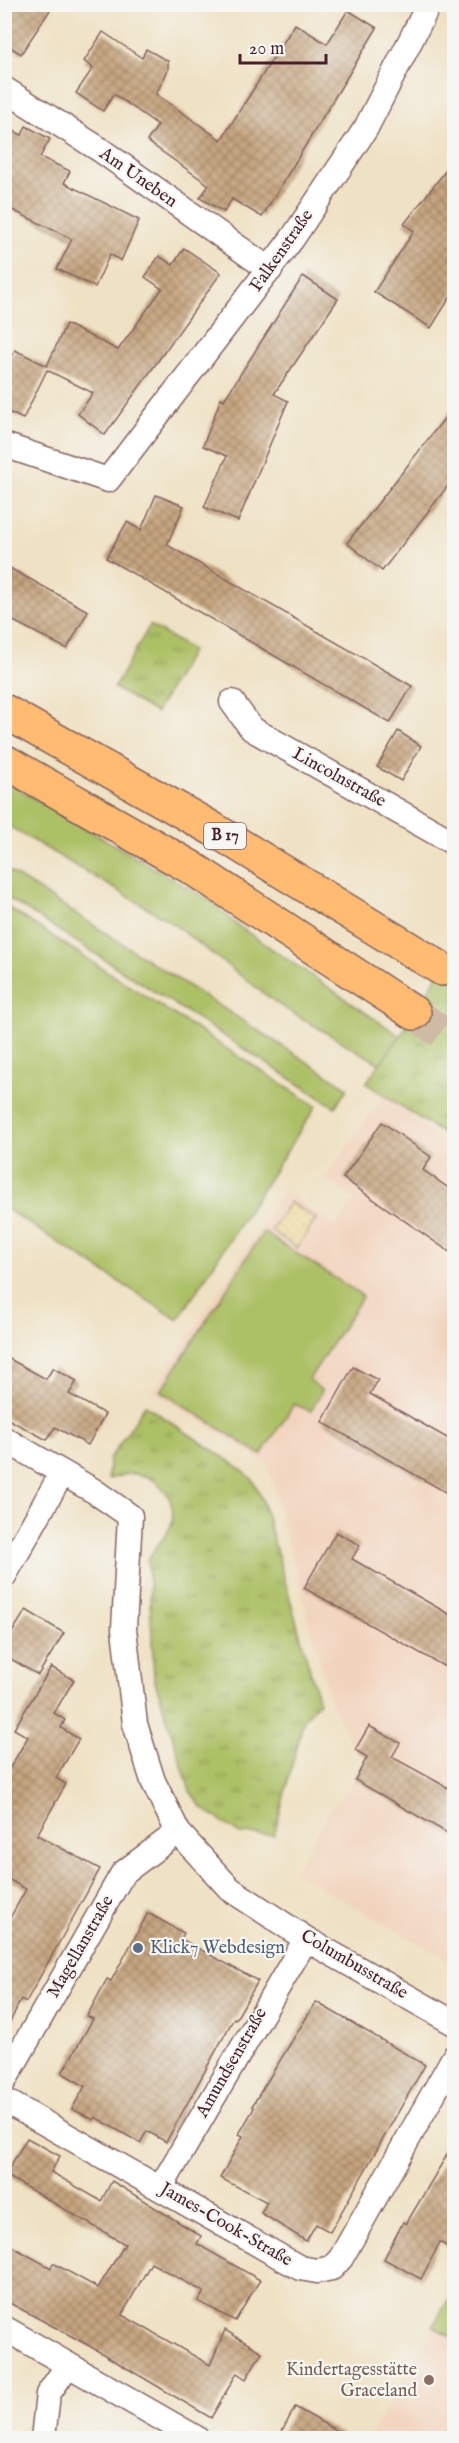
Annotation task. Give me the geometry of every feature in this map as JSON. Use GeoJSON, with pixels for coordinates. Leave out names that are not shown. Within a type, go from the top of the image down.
{"type":"FeatureCollection","features":[{"type":"Feature","properties":{"kind":"highway","name":"B 17"},"geometry":{"type":"LineString","coordinates":[[4,711],[213,829],[442,969]]}},
{"type":"Feature","properties":{"kind":"highway","name":"B 17"},"geometry":{"type":"LineString","coordinates":[[4,761],[192,868],[414,1013]]}},
{"type":"Feature","properties":{"kind":"street","name":"Falkenstraße"},"geometry":{"type":"LineString","coordinates":[[4,445],[108,480],[270,270],[366,128],[429,4]]}},
{"type":"Feature","properties":{"kind":"street","name":"Am Uneben"},"geometry":{"type":"LineString","coordinates":[[4,89],[99,150],[270,270]]}},
{"type":"Feature","properties":{"kind":"street","name":"Lincolnstraße"},"geometry":{"type":"LineString","coordinates":[[232,702],[252,729],[454,843]]}},
{"type":"Feature","properties":{"kind":"street"},"geometry":{"type":"LineString","coordinates":[[4,1439],[62,1473],[4,1576]]}},
{"type":"Feature","properties":{"kind":"street","name":"Columbusstraße"},"geometry":{"type":"LineString","coordinates":[[62,1473],[94,1491],[130,1516],[124,1629],[135,1724],[153,1781],[178,1832],[230,1889],[306,1939],[454,2022]]}},
{"type":"Feature","properties":{"kind":"street","name":"Magellanstraße"},"geometry":{"type":"LineString","coordinates":[[4,2081],[123,1874],[178,1832]]}},
{"type":"Feature","properties":{"kind":"street","name":"Amundsenstraße"},"geometry":{"type":"LineString","coordinates":[[160,2187],[306,1939]]}},
{"type":"Feature","properties":{"kind":"street","name":"James-Cook-Straße"},"geometry":{"type":"LineString","coordinates":[[4,2100],[300,2268],[317,2271],[332,2268],[351,2240],[454,2057]]}},
{"type":"Feature","properties":{"kind":"street"},"geometry":{"type":"LineString","coordinates":[[4,2328],[196,2439]]}},
{"type":"Feature","properties":{"kind":"street"},"geometry":{"type":"LineString","coordinates":[[43,2439],[48,2394],[69,2365]]}},
{"type":"Feature","properties":{"kind":"shaded area"},"geometry":{"type":"Polygon","coordinates":[[[384,1095],[454,1151],[454,1963],[294,1872],[328,1812],[355,1780],[367,1757],[355,1750],[331,1703],[267,1464],[153,1391],[284,1191],[336,1226],[355,1200],[325,1178],[384,1095]]]}},
{"type":"Feature","properties":{"kind":"shaded area","name":"Kindertagesstätte Graceland"},"geometry":{"type":"Polygon","coordinates":[[[433,2326],[454,2338],[454,2421],[445,2438],[369,2438],[433,2326]]]}},
{"type":"Feature","properties":{"kind":"green space"},"geometry":{"type":"Polygon","coordinates":[[[150,625],[192,650],[156,713],[114,688],[150,625]]]}},
{"type":"Feature","properties":{"kind":"green space"},"geometry":{"type":"Polygon","coordinates":[[[5,781],[211,901],[237,925],[400,1036],[380,1064],[279,1005],[168,920],[5,824],[5,781]]]}},
{"type":"Feature","properties":{"kind":"green space"},"geometry":{"type":"Polygon","coordinates":[[[4,868],[348,1088],[335,1107],[5,896],[4,868]]]}},
{"type":"Feature","properties":{"kind":"green space"},"geometry":{"type":"Polygon","coordinates":[[[4,905],[316,1106],[178,1320],[5,1208],[4,905]]]}},
{"type":"Feature","properties":{"kind":"green space"},"geometry":{"type":"Polygon","coordinates":[[[454,949],[454,1141],[366,1083],[400,1036],[454,949]]]}},
{"type":"Feature","properties":{"kind":"green space"},"geometry":{"type":"Polygon","coordinates":[[[263,1232],[363,1296],[309,1379],[322,1391],[311,1411],[294,1404],[261,1455],[161,1391],[263,1232]]]}},
{"type":"Feature","properties":{"kind":"green space"},"geometry":{"type":"Polygon","coordinates":[[[145,1405],[237,1466],[253,1480],[262,1499],[319,1702],[304,1719],[274,1835],[240,1834],[202,1808],[190,1791],[154,1678],[148,1560],[171,1525],[172,1506],[164,1489],[149,1478],[131,1474],[108,1479],[109,1460],[145,1405]]]}},
{"type":"Feature","properties":{"kind":"green space"},"geometry":{"type":"Polygon","coordinates":[[[454,2289],[454,2338],[433,2326],[454,2289]]]}},
{"type":"Feature","properties":{"kind":"sand"},"geometry":{"type":"Polygon","coordinates":[[[290,1202],[316,1219],[297,1248],[271,1230],[290,1202]]]}},
{"type":"Feature","properties":{"kind":"building"},"geometry":{"type":"Polygon","coordinates":[[[4,4],[54,4],[21,54],[4,43],[4,4]]]}},
{"type":"Feature","properties":{"kind":"building"},"geometry":{"type":"Polygon","coordinates":[[[348,10],[377,28],[262,217],[232,199],[224,212],[200,198],[209,185],[147,141],[158,125],[114,94],[103,111],[76,93],[93,68],[84,61],[103,32],[142,58],[146,49],[168,61],[168,70],[156,94],[221,140],[295,24],[327,44],[348,10]]]}},
{"type":"Feature","properties":{"kind":"building"},"geometry":{"type":"Polygon","coordinates":[[[26,126],[50,139],[40,157],[70,171],[64,183],[139,220],[121,261],[110,254],[95,287],[57,269],[72,239],[4,206],[4,127],[22,135],[26,126]]]}},
{"type":"Feature","properties":{"kind":"building"},"geometry":{"type":"Polygon","coordinates":[[[454,160],[454,291],[431,328],[374,292],[414,231],[404,224],[454,160]]]}},
{"type":"Feature","properties":{"kind":"building"},"geometry":{"type":"Polygon","coordinates":[[[184,248],[221,273],[105,435],[78,414],[93,393],[47,370],[23,419],[4,410],[4,370],[15,350],[47,366],[66,324],[118,350],[162,289],[145,277],[159,256],[173,265],[184,248]]]}},
{"type":"Feature","properties":{"kind":"building"},"geometry":{"type":"Polygon","coordinates":[[[303,276],[338,299],[274,394],[288,401],[238,521],[204,507],[227,456],[203,446],[221,398],[224,400],[303,276]]]}},
{"type":"Feature","properties":{"kind":"building"},"geometry":{"type":"Polygon","coordinates":[[[454,406],[454,478],[382,571],[347,543],[454,406]]]}},
{"type":"Feature","properties":{"kind":"building"},"geometry":{"type":"Polygon","coordinates":[[[156,495],[184,506],[167,545],[412,686],[390,723],[106,558],[127,522],[141,530],[156,495]]]}},
{"type":"Feature","properties":{"kind":"building"},"geometry":{"type":"Polygon","coordinates":[[[4,565],[88,611],[67,649],[4,616],[4,565]]]}},
{"type":"Feature","properties":{"kind":"building"},"geometry":{"type":"Polygon","coordinates":[[[398,731],[421,746],[401,781],[377,767],[398,731]]]}},
{"type":"Feature","properties":{"kind":"building"},"geometry":{"type":"Polygon","coordinates":[[[382,1122],[431,1157],[423,1170],[454,1192],[454,1255],[343,1178],[382,1122]]]}},
{"type":"Feature","properties":{"kind":"building"},"geometry":{"type":"Polygon","coordinates":[[[4,1356],[46,1379],[53,1368],[77,1381],[69,1394],[105,1414],[88,1445],[55,1427],[47,1440],[4,1417],[4,1356]]]}},
{"type":"Feature","properties":{"kind":"building"},"geometry":{"type":"Polygon","coordinates":[[[353,1367],[378,1380],[370,1394],[454,1442],[454,1497],[322,1422],[353,1367]]]}},
{"type":"Feature","properties":{"kind":"building"},"geometry":{"type":"Polygon","coordinates":[[[336,1532],[360,1545],[352,1559],[454,1617],[454,1672],[304,1588],[336,1532]]]}},
{"type":"Feature","properties":{"kind":"building"},"geometry":{"type":"Polygon","coordinates":[[[26,1610],[64,1633],[38,1675],[4,1655],[4,1645],[26,1610]]]}},
{"type":"Feature","properties":{"kind":"building"},"geometry":{"type":"Polygon","coordinates":[[[51,1667],[74,1680],[54,1713],[65,1720],[61,1728],[79,1739],[56,1778],[66,1784],[37,1835],[100,1869],[26,2002],[21,1999],[4,2035],[4,1929],[26,1889],[4,1877],[4,1778],[28,1737],[14,1729],[51,1667]]]}},
{"type":"Feature","properties":{"kind":"building"},"geometry":{"type":"Polygon","coordinates":[[[369,1726],[400,1743],[392,1757],[454,1791],[454,1837],[355,1780],[367,1757],[355,1750],[369,1726]]]}},
{"type":"Feature","properties":{"kind":"building"},"geometry":{"type":"Polygon","coordinates":[[[148,1913],[184,1933],[181,1939],[258,1981],[236,2019],[234,2018],[166,2142],[147,2131],[140,2143],[95,2117],[94,2120],[72,2109],[85,2086],[62,2073],[93,2019],[87,2016],[107,1979],[111,1981],[148,1913]]]}},
{"type":"Feature","properties":{"kind":"building"},"geometry":{"type":"Polygon","coordinates":[[[316,2002],[425,2065],[330,2232],[316,2224],[306,2241],[261,2213],[267,2202],[220,2178],[243,2136],[239,2134],[254,2108],[252,2106],[316,2002]]]}},
{"type":"Feature","properties":{"kind":"building"},"geometry":{"type":"Polygon","coordinates":[[[27,2138],[60,2156],[51,2172],[101,2201],[112,2181],[201,2236],[197,2244],[260,2280],[235,2321],[198,2301],[204,2292],[151,2263],[122,2315],[210,2365],[225,2330],[262,2352],[246,2379],[237,2373],[211,2418],[86,2344],[4,2300],[4,2242],[51,2268],[53,2263],[98,2288],[125,2244],[5,2175],[27,2138]]]}},
{"type":"Feature","properties":{"kind":"building"},"geometry":{"type":"Polygon","coordinates":[[[454,2143],[454,2251],[440,2242],[421,2279],[384,2259],[403,2222],[406,2224],[454,2143]]]}},
{"type":"Feature","properties":{"kind":"building"},"geometry":{"type":"Polygon","coordinates":[[[295,2407],[351,2439],[278,2439],[295,2407]]]}},
{"type":"Feature","properties":{"kind":"tunnel"},"geometry":{"type":"LineString","coordinates":[[414,1013],[454,1041]]}},
{"type":"Feature","properties":{"kind":"place","name":"Klick7 Webdesign"},"geometry":{"type":"Point","coordinates":[138,1948]}},
{"type":"Feature","properties":{"kind":"place","name":"Kindertagesstätte Graceland"},"geometry":{"type":"Point","coordinates":[429,2380]}}]}
